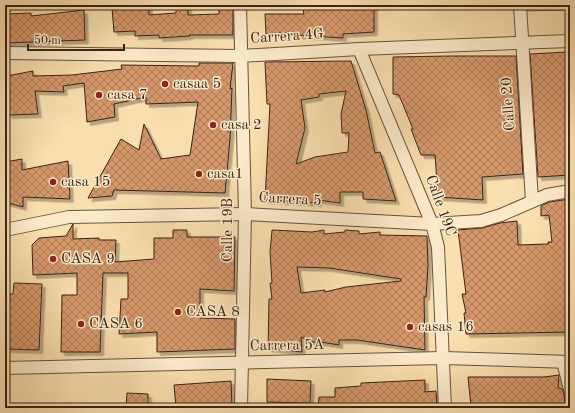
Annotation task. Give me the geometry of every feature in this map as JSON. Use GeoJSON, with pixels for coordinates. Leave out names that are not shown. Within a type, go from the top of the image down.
{"type":"FeatureCollection","features":[{"type":"Feature","properties":{"kind":"street","name":"Calle 19B"},"geometry":{"type":"LineString","coordinates":[[240,5],[240,56],[245,214],[241,408]]}},
{"type":"Feature","properties":{"kind":"street","name":"Calle 20"},"geometry":{"type":"LineString","coordinates":[[520,5],[532,200]]}},
{"type":"Feature","properties":{"kind":"street","name":"Carrera 4G"},"geometry":{"type":"LineString","coordinates":[[5,53],[240,56],[359,48],[522,44],[570,41]]}},
{"type":"Feature","properties":{"kind":"street","name":"Calle 19C"},"geometry":{"type":"LineString","coordinates":[[359,48],[432,224],[438,247],[445,408]]}},
{"type":"Feature","properties":{"kind":"street","name":"Carrera 5"},"geometry":{"type":"LineString","coordinates":[[5,230],[69,217],[245,214],[432,224],[481,221],[501,215],[532,200],[547,195],[570,191]]}},
{"type":"Feature","properties":{"kind":"street","name":"Carrera 5A"},"geometry":{"type":"LineString","coordinates":[[5,368],[443,358],[567,362]]}},
{"type":"Feature","properties":{"kind":"street"},"geometry":{"type":"LineString","coordinates":[[567,362],[570,389]]}},
{"type":"Feature","properties":{"kind":"green space"},"geometry":{"type":"Polygon","coordinates":[[[526,5],[570,5],[570,10],[526,11],[526,5]]]}},
{"type":"Feature","properties":{"kind":"building"},"geometry":{"type":"Polygon","coordinates":[[[176,5],[188,5],[188,15],[219,14],[219,5],[233,5],[233,35],[189,35],[190,36],[159,38],[159,35],[135,36],[135,31],[114,32],[112,8],[134,9],[134,6],[149,6],[149,15],[176,13],[176,5]]]}},
{"type":"Feature","properties":{"kind":"building"},"geometry":{"type":"Polygon","coordinates":[[[319,5],[374,5],[374,32],[343,34],[343,38],[297,35],[297,32],[266,34],[265,14],[304,14],[303,9],[319,9],[319,5]]]}},
{"type":"Feature","properties":{"kind":"building"},"geometry":{"type":"Polygon","coordinates":[[[84,10],[85,40],[5,43],[5,14],[31,13],[31,16],[84,10]]]}},
{"type":"Feature","properties":{"kind":"building"},"geometry":{"type":"Polygon","coordinates":[[[567,52],[570,102],[570,134],[568,135],[570,175],[538,177],[530,54],[567,52]]]}},
{"type":"Feature","properties":{"kind":"building"},"geometry":{"type":"Polygon","coordinates":[[[516,56],[523,174],[482,177],[483,200],[438,197],[435,155],[421,155],[411,129],[413,129],[399,95],[393,94],[393,57],[516,56]]]}},
{"type":"Feature","properties":{"kind":"building"},"geometry":{"type":"Polygon","coordinates":[[[351,61],[366,110],[375,153],[380,152],[396,201],[363,199],[363,192],[340,192],[340,203],[318,200],[318,203],[265,200],[270,104],[267,104],[265,62],[351,61]],[[346,91],[319,94],[319,97],[301,100],[305,128],[296,164],[315,157],[348,152],[349,133],[342,133],[341,114],[346,91]]]}},
{"type":"Feature","properties":{"kind":"building"},"geometry":{"type":"Polygon","coordinates":[[[199,63],[233,63],[230,89],[232,88],[230,139],[225,193],[114,190],[112,196],[88,198],[121,139],[139,150],[144,124],[161,159],[190,155],[198,102],[146,104],[146,97],[114,104],[115,117],[87,122],[84,83],[63,86],[64,92],[35,91],[38,114],[8,115],[7,76],[33,71],[33,76],[72,75],[122,69],[121,65],[199,66],[199,63]]]}},
{"type":"Feature","properties":{"kind":"building"},"geometry":{"type":"Polygon","coordinates":[[[22,159],[22,170],[68,161],[70,199],[23,197],[23,207],[5,202],[5,162],[22,159]]]}},
{"type":"Feature","properties":{"kind":"building"},"geometry":{"type":"Polygon","coordinates":[[[570,199],[570,332],[466,334],[464,313],[466,313],[462,294],[466,294],[458,230],[482,228],[500,223],[517,221],[518,245],[548,244],[548,242],[552,242],[549,215],[541,216],[541,206],[549,202],[570,199]]]}},
{"type":"Feature","properties":{"kind":"building"},"geometry":{"type":"Polygon","coordinates":[[[73,224],[73,239],[99,238],[99,240],[116,240],[115,262],[154,259],[154,238],[173,238],[173,230],[187,230],[187,237],[235,237],[234,291],[200,289],[200,318],[235,319],[235,349],[157,352],[157,332],[119,334],[121,299],[128,299],[128,273],[103,273],[100,352],[61,352],[62,295],[77,295],[77,273],[33,275],[32,245],[39,238],[66,236],[73,224]]]}},
{"type":"Feature","properties":{"kind":"building"},"geometry":{"type":"Polygon","coordinates":[[[272,230],[312,232],[324,230],[324,234],[345,232],[345,230],[359,231],[359,234],[380,232],[380,235],[427,236],[428,266],[426,297],[424,297],[425,350],[357,340],[339,340],[339,345],[321,342],[321,345],[301,337],[302,352],[268,348],[269,299],[272,299],[270,283],[272,283],[270,252],[272,230]],[[297,267],[301,293],[325,290],[325,292],[346,287],[401,281],[401,279],[329,268],[297,267]]]}},
{"type":"Feature","properties":{"kind":"building"},"geometry":{"type":"Polygon","coordinates":[[[14,283],[42,284],[39,350],[7,349],[10,294],[13,294],[14,283]]]}},
{"type":"Feature","properties":{"kind":"building"},"geometry":{"type":"Polygon","coordinates":[[[559,375],[558,388],[562,389],[564,394],[565,408],[471,406],[468,377],[544,377],[559,375]]]}},
{"type":"Feature","properties":{"kind":"building"},"geometry":{"type":"Polygon","coordinates":[[[267,379],[311,381],[310,403],[267,402],[267,379]]]}},
{"type":"Feature","properties":{"kind":"building"},"geometry":{"type":"Polygon","coordinates":[[[425,380],[425,392],[436,391],[437,408],[318,408],[319,397],[335,397],[335,388],[361,386],[361,383],[425,380]]]}},
{"type":"Feature","properties":{"kind":"building"},"geometry":{"type":"Polygon","coordinates":[[[231,381],[232,408],[176,408],[174,385],[231,381]]]}},
{"type":"Feature","properties":{"kind":"building"},"geometry":{"type":"Polygon","coordinates":[[[127,393],[148,394],[148,408],[126,408],[127,393]]]}},
{"type":"Feature","properties":{"kind":"place","name":"casaa 5"},"geometry":{"type":"Point","coordinates":[165,84]}},
{"type":"Feature","properties":{"kind":"place","name":"casa 7"},"geometry":{"type":"Point","coordinates":[99,95]}},
{"type":"Feature","properties":{"kind":"place","name":"casa 2"},"geometry":{"type":"Point","coordinates":[213,125]}},
{"type":"Feature","properties":{"kind":"place","name":"casa1"},"geometry":{"type":"Point","coordinates":[199,174]}},
{"type":"Feature","properties":{"kind":"place","name":"casa 15"},"geometry":{"type":"Point","coordinates":[53,182]}},
{"type":"Feature","properties":{"kind":"place","name":"CASA 9"},"geometry":{"type":"Point","coordinates":[53,259]}},
{"type":"Feature","properties":{"kind":"place","name":"CASA 8"},"geometry":{"type":"Point","coordinates":[178,312]}},
{"type":"Feature","properties":{"kind":"place","name":"CASA 6"},"geometry":{"type":"Point","coordinates":[81,324]}},
{"type":"Feature","properties":{"kind":"place","name":"casas 16"},"geometry":{"type":"Point","coordinates":[410,327]}}]}
